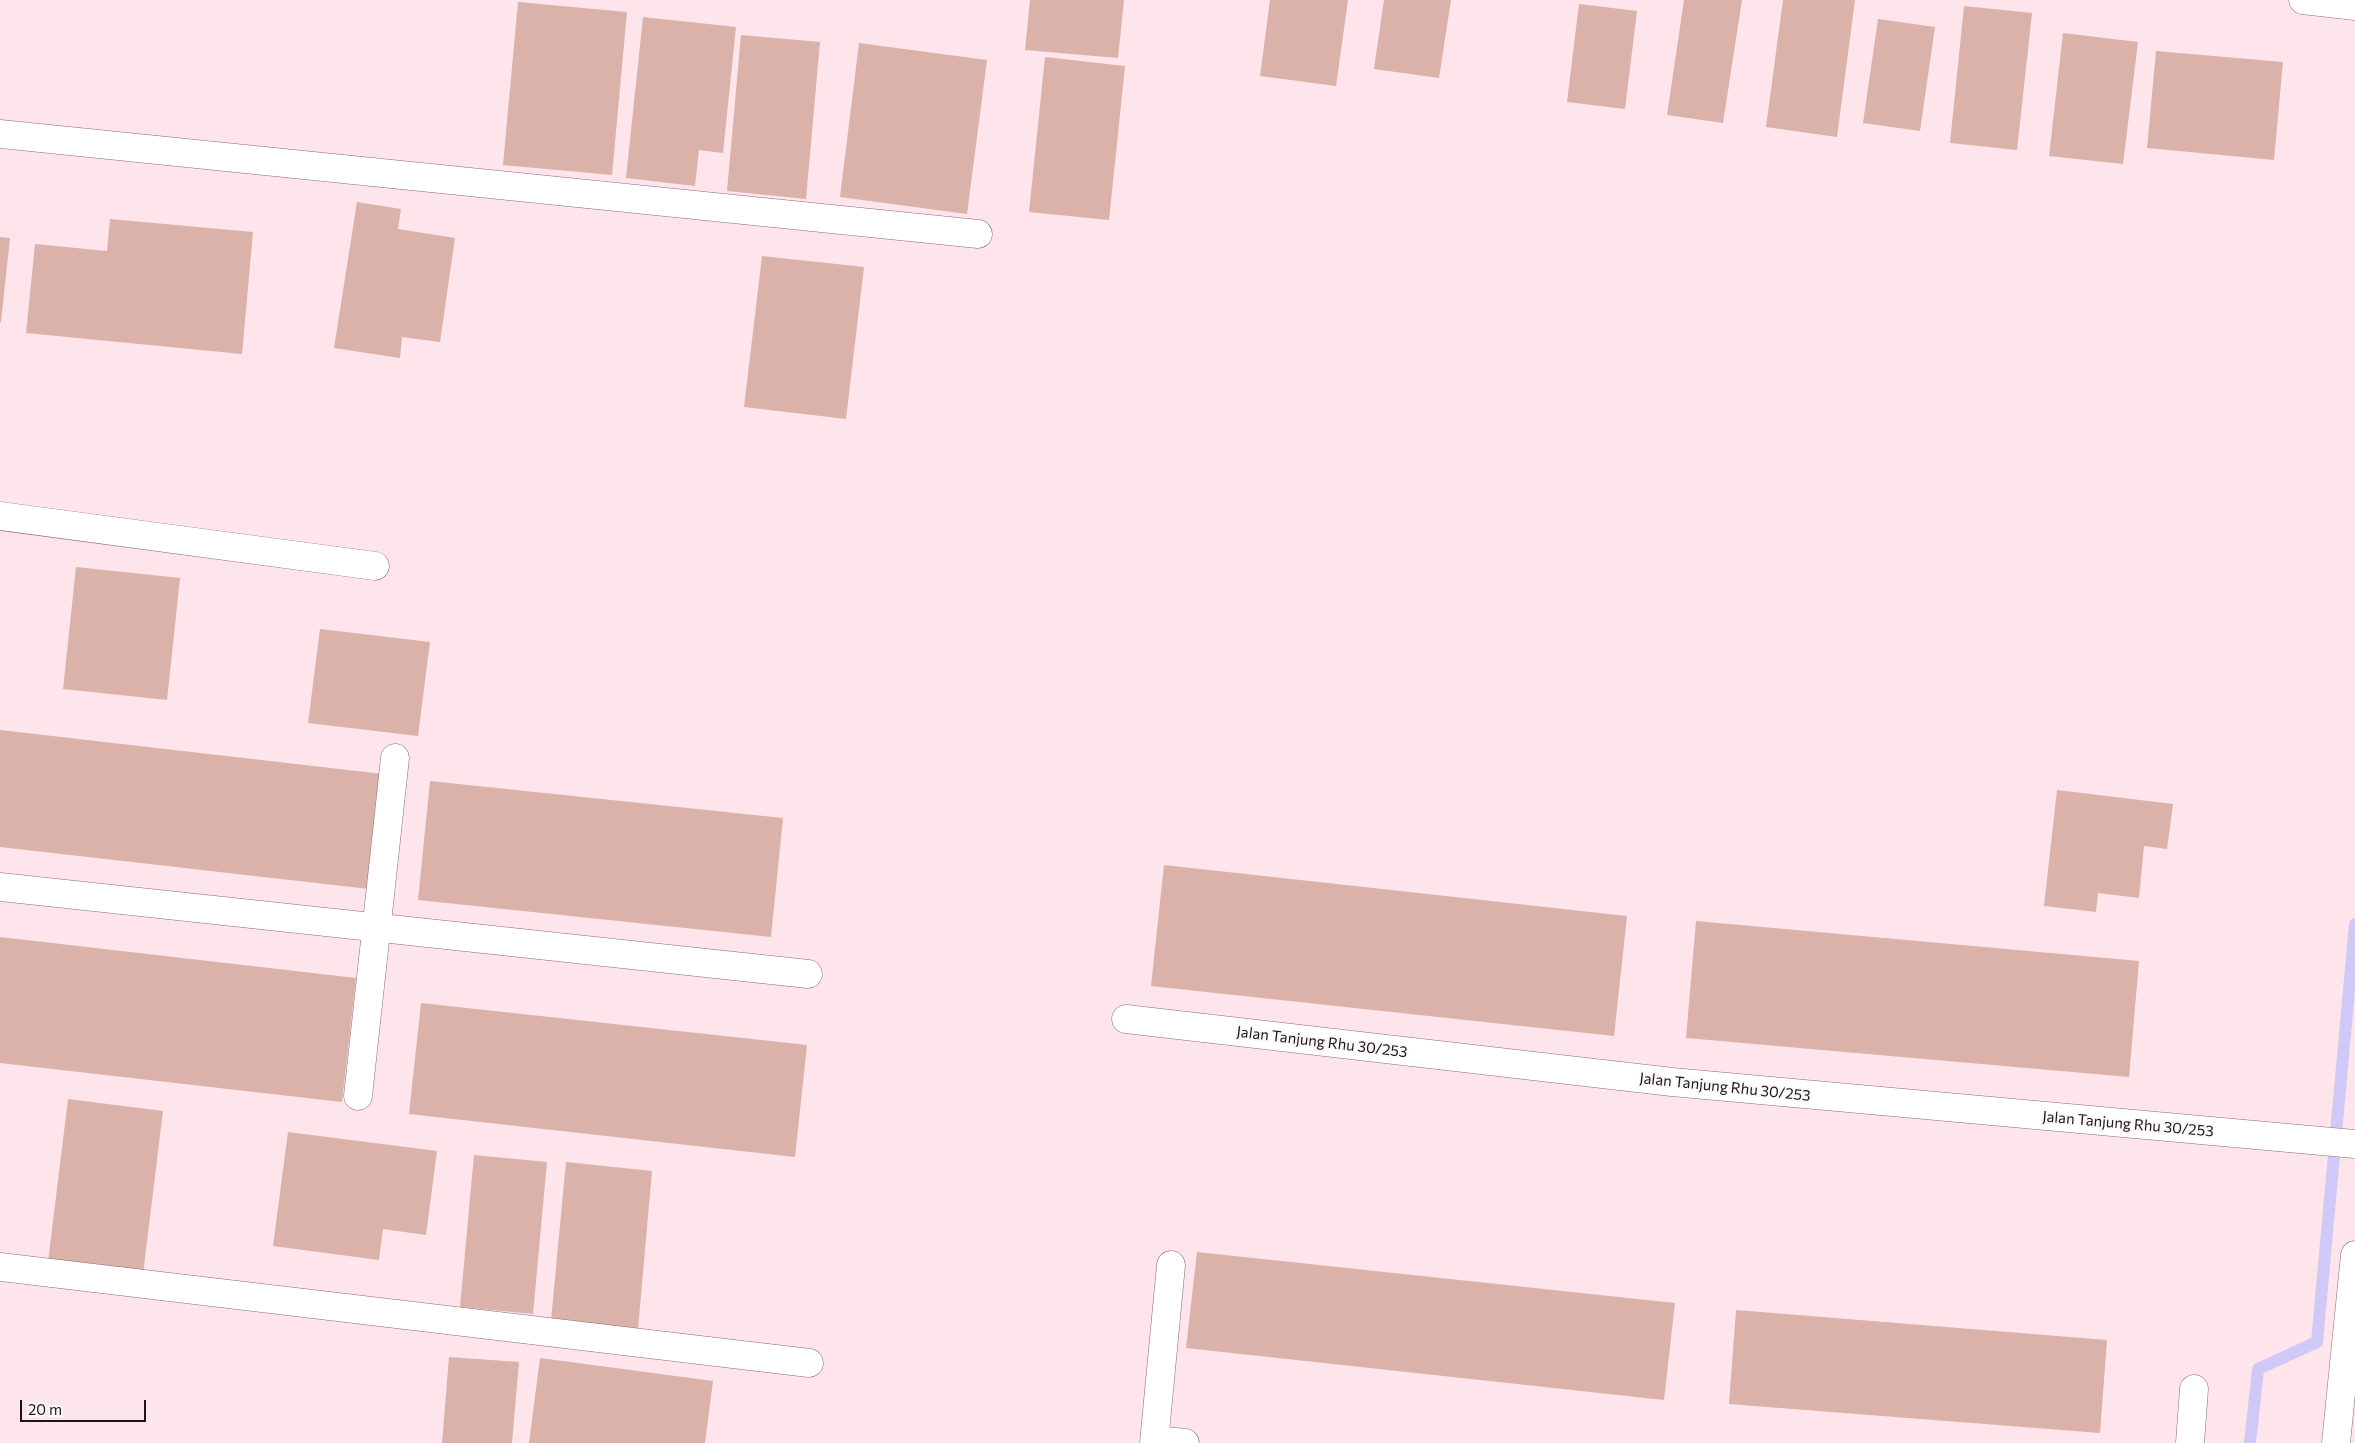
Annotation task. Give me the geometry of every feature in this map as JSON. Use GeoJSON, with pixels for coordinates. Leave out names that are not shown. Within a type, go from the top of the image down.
{"type":"FeatureCollection","features":[{"type":"Feature","properties":{"kind":"street"},"geometry":{"type":"LineString","coordinates":[[2303,0],[2355,6]]}},
{"type":"Feature","properties":{"kind":"street"},"geometry":{"type":"LineString","coordinates":[[0,134],[978,234]]}},
{"type":"Feature","properties":{"kind":"street"},"geometry":{"type":"LineString","coordinates":[[0,516],[375,566]]}},
{"type":"Feature","properties":{"kind":"street"},"geometry":{"type":"LineString","coordinates":[[358,1096],[396,758]]}},
{"type":"Feature","properties":{"kind":"street"},"geometry":{"type":"LineString","coordinates":[[0,887],[808,974]]}},
{"type":"Feature","properties":{"kind":"street","name":"Jalan Tanjung Rhu 30/253"},"geometry":{"type":"LineString","coordinates":[[1126,1019],[1672,1082],[2342,1143]]}},
{"type":"Feature","properties":{"kind":"street"},"geometry":{"type":"LineString","coordinates":[[2336,1443],[2355,1255]]}},
{"type":"Feature","properties":{"kind":"street"},"geometry":{"type":"LineString","coordinates":[[1171,1265],[1154,1441],[1185,1443]]}},
{"type":"Feature","properties":{"kind":"street"},"geometry":{"type":"LineString","coordinates":[[0,1267],[809,1363]]}},
{"type":"Feature","properties":{"kind":"street"},"geometry":{"type":"LineString","coordinates":[[2190,1443],[2194,1389]]}},
{"type":"Feature","properties":{"kind":"building"},"geometry":{"type":"Polygon","coordinates":[[[1030,0],[1124,0],[1118,58],[1025,50],[1030,0]]]}},
{"type":"Feature","properties":{"kind":"building"},"geometry":{"type":"Polygon","coordinates":[[[1270,0],[1348,0],[1336,86],[1260,76],[1270,0]]]}},
{"type":"Feature","properties":{"kind":"building"},"geometry":{"type":"Polygon","coordinates":[[[1384,0],[1451,0],[1439,78],[1374,69],[1384,0]]]}},
{"type":"Feature","properties":{"kind":"building"},"geometry":{"type":"Polygon","coordinates":[[[1684,0],[1742,0],[1723,123],[1667,115],[1684,0]]]}},
{"type":"Feature","properties":{"kind":"building"},"geometry":{"type":"Polygon","coordinates":[[[1783,0],[1855,0],[1837,137],[1766,127],[1783,0]]]}},
{"type":"Feature","properties":{"kind":"building"},"geometry":{"type":"Polygon","coordinates":[[[518,2],[627,12],[612,175],[503,165],[518,2]]]}},
{"type":"Feature","properties":{"kind":"building"},"geometry":{"type":"Polygon","coordinates":[[[1579,4],[1637,11],[1625,109],[1567,102],[1579,4]]]}},
{"type":"Feature","properties":{"kind":"building"},"geometry":{"type":"Polygon","coordinates":[[[1964,6],[2032,13],[2017,150],[1950,143],[1964,6]]]}},
{"type":"Feature","properties":{"kind":"building"},"geometry":{"type":"Polygon","coordinates":[[[643,17],[736,27],[723,153],[699,150],[695,186],[626,178],[643,17]]]}},
{"type":"Feature","properties":{"kind":"building"},"geometry":{"type":"Polygon","coordinates":[[[1878,19],[1935,27],[1920,131],[1863,123],[1878,19]]]}},
{"type":"Feature","properties":{"kind":"building"},"geometry":{"type":"Polygon","coordinates":[[[2063,33],[2138,42],[2123,164],[2049,156],[2063,33]]]}},
{"type":"Feature","properties":{"kind":"building"},"geometry":{"type":"Polygon","coordinates":[[[741,35],[820,42],[806,199],[727,191],[741,35]]]}},
{"type":"Feature","properties":{"kind":"building"},"geometry":{"type":"Polygon","coordinates":[[[859,43],[987,60],[967,214],[840,197],[859,43]]]}},
{"type":"Feature","properties":{"kind":"building"},"geometry":{"type":"Polygon","coordinates":[[[2156,51],[2283,62],[2274,160],[2147,148],[2156,51]]]}},
{"type":"Feature","properties":{"kind":"building"},"geometry":{"type":"Polygon","coordinates":[[[1045,57],[1125,66],[1109,220],[1029,212],[1045,57]]]}},
{"type":"Feature","properties":{"kind":"building"},"geometry":{"type":"Polygon","coordinates":[[[357,202],[401,209],[398,229],[455,238],[440,342],[402,337],[400,358],[334,348],[357,202]]]}},
{"type":"Feature","properties":{"kind":"building"},"geometry":{"type":"Polygon","coordinates":[[[110,219],[253,232],[242,354],[26,333],[35,244],[107,251],[110,219]]]}},
{"type":"Feature","properties":{"kind":"building"},"geometry":{"type":"Polygon","coordinates":[[[0,237],[10,238],[1,322],[0,322],[0,237]]]}},
{"type":"Feature","properties":{"kind":"building"},"geometry":{"type":"Polygon","coordinates":[[[762,256],[864,267],[846,419],[744,407],[762,256]]]}},
{"type":"Feature","properties":{"kind":"building"},"geometry":{"type":"Polygon","coordinates":[[[76,567],[180,578],[167,700],[63,689],[76,567]]]}},
{"type":"Feature","properties":{"kind":"building"},"geometry":{"type":"Polygon","coordinates":[[[320,629],[430,642],[418,736],[308,723],[320,629]]]}},
{"type":"Feature","properties":{"kind":"building"},"geometry":{"type":"Polygon","coordinates":[[[0,730],[383,774],[369,889],[0,847],[0,730]]]}},
{"type":"Feature","properties":{"kind":"building"},"geometry":{"type":"Polygon","coordinates":[[[430,781],[783,818],[771,937],[418,900],[430,781]]]}},
{"type":"Feature","properties":{"kind":"building"},"geometry":{"type":"Polygon","coordinates":[[[2057,790],[2173,804],[2167,849],[2144,846],[2139,898],[2098,893],[2096,912],[2044,906],[2057,790]]]}},
{"type":"Feature","properties":{"kind":"building"},"geometry":{"type":"Polygon","coordinates":[[[1164,865],[1627,916],[1614,1036],[1151,986],[1164,865]]]}},
{"type":"Feature","properties":{"kind":"building"},"geometry":{"type":"Polygon","coordinates":[[[1696,921],[2139,961],[2129,1077],[1686,1038],[1696,921]]]}},
{"type":"Feature","properties":{"kind":"building"},"geometry":{"type":"Polygon","coordinates":[[[0,937],[356,978],[342,1102],[0,1063],[0,937]]]}},
{"type":"Feature","properties":{"kind":"building"},"geometry":{"type":"Polygon","coordinates":[[[421,1003],[807,1045],[795,1157],[409,1114],[421,1003]]]}},
{"type":"Feature","properties":{"kind":"building"},"geometry":{"type":"Polygon","coordinates":[[[68,1099],[163,1111],[143,1274],[48,1262],[68,1099]]]}},
{"type":"Feature","properties":{"kind":"building"},"geometry":{"type":"Polygon","coordinates":[[[288,1132],[437,1151],[426,1235],[383,1229],[379,1260],[273,1246],[288,1132]]]}},
{"type":"Feature","properties":{"kind":"building"},"geometry":{"type":"Polygon","coordinates":[[[474,1155],[547,1162],[533,1314],[460,1307],[474,1155]]]}},
{"type":"Feature","properties":{"kind":"building"},"geometry":{"type":"Polygon","coordinates":[[[566,1162],[652,1171],[638,1329],[551,1320],[566,1162]]]}},
{"type":"Feature","properties":{"kind":"building"},"geometry":{"type":"Polygon","coordinates":[[[1197,1252],[1675,1303],[1664,1400],[1186,1348],[1197,1252]]]}},
{"type":"Feature","properties":{"kind":"building"},"geometry":{"type":"Polygon","coordinates":[[[1736,1310],[2107,1340],[2100,1433],[1729,1404],[1736,1310]]]}},
{"type":"Feature","properties":{"kind":"building"},"geometry":{"type":"Polygon","coordinates":[[[449,1357],[519,1362],[512,1443],[442,1443],[449,1357]]]}},
{"type":"Feature","properties":{"kind":"building"},"geometry":{"type":"Polygon","coordinates":[[[540,1358],[713,1381],[705,1443],[529,1443],[540,1358]]]}},
{"type":"Feature","properties":{"kind":"waterway"},"geometry":{"type":"LineString","coordinates":[[2250,1443],[2258,1369],[2317,1342],[2355,924]]}}]}
